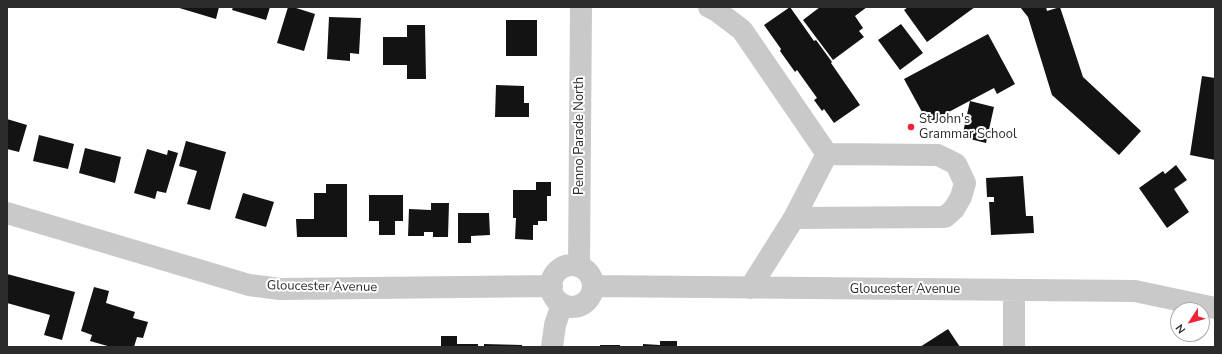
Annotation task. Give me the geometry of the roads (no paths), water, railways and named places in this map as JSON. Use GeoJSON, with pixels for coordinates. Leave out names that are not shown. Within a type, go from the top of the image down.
{"type":"FeatureCollection","features":[{"type":"Feature","properties":{"kind":"street","name":"Penno Parade North"},"geometry":{"type":"LineString","coordinates":[[579,266],[581,7]]}},
{"type":"Feature","properties":{"kind":"street"},"geometry":{"type":"LineString","coordinates":[[709,7],[717,11],[742,30],[827,154]]}},
{"type":"Feature","properties":{"kind":"street"},"geometry":{"type":"LineString","coordinates":[[750,288],[794,218],[827,154]]}},
{"type":"Feature","properties":{"kind":"street"},"geometry":{"type":"LineString","coordinates":[[794,218],[945,217],[954,209],[961,197],[965,183],[956,164],[938,155],[827,154]]}},
{"type":"Feature","properties":{"kind":"street","name":"Gloucester Avenue"},"geometry":{"type":"LineString","coordinates":[[7,213],[249,285],[280,289],[557,295]]}},
{"type":"Feature","properties":{"kind":"street"},"geometry":{"type":"LineString","coordinates":[[552,347],[557,295],[552,280],[560,269],[572,265],[585,269],[589,274],[593,286],[588,299],[583,304],[569,306],[557,295]]}},
{"type":"Feature","properties":{"kind":"street","name":"Gloucester Avenue"},"geometry":{"type":"LineString","coordinates":[[593,286],[1135,291],[1215,308]]}},
{"type":"Feature","properties":{"kind":"street"},"geometry":{"type":"LineString","coordinates":[[1014,290],[1014,347]]}},
{"type":"Feature","properties":{"kind":"place","name":"St John's Grammar School"},"geometry":{"type":"Point","coordinates":[911,127]}}]}
